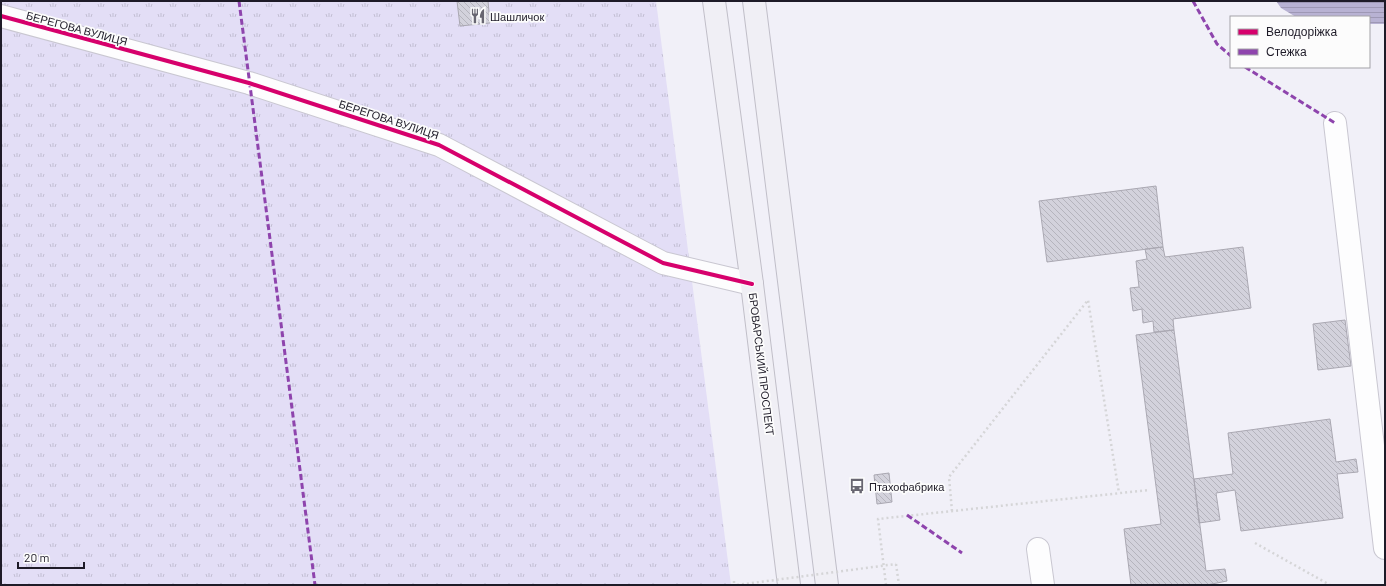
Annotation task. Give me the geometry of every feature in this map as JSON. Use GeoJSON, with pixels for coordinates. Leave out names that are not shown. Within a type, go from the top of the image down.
{"type":"FeatureCollection","features":[{"type":"Feature","properties":{"kind":"highway","name":"БРОВАРСЬКИЙ ПРОСПЕКТ"},"geometry":{"type":"LineString","coordinates":[[714,1],[752,284],[789,585]]}},
{"type":"Feature","properties":{"kind":"highway"},"geometry":{"type":"LineString","coordinates":[[754,1],[827,585]]}},
{"type":"Feature","properties":{"kind":"street","name":"БЕРЕГОВА ВУЛИЦЯ"},"geometry":{"type":"LineString","coordinates":[[1,16],[249,83],[439,145],[663,263],[752,284]]}},
{"type":"Feature","properties":{"kind":"street"},"geometry":{"type":"LineString","coordinates":[[1335,123],[1385,548]]}},
{"type":"Feature","properties":{"kind":"street"},"geometry":{"type":"LineString","coordinates":[[1038,548],[1043,585]]}},
{"type":"Feature","properties":{"kind":"path"},"geometry":{"type":"LineString","coordinates":[[952,511],[949,477],[1088,300],[1119,493]]}},
{"type":"Feature","properties":{"kind":"path"},"geometry":{"type":"LineString","coordinates":[[886,585],[878,519],[1149,490]]}},
{"type":"Feature","properties":{"kind":"path"},"geometry":{"type":"LineString","coordinates":[[1255,543],[1330,585]]}},
{"type":"Feature","properties":{"kind":"path"},"geometry":{"type":"LineString","coordinates":[[734,580],[736,585],[896,564],[898,585]]}},
{"type":"Feature","properties":{"kind":"green space"},"geometry":{"type":"Polygon","coordinates":[[[1,1],[656,1],[731,585],[1,585],[1,1]]]}},
{"type":"Feature","properties":{"kind":"shaded area"},"geometry":{"type":"Polygon","coordinates":[[[1276,1],[1385,1],[1385,24],[1370,24],[1370,16],[1294,16],[1281,8],[1276,1]]]}},
{"type":"Feature","properties":{"kind":"building"},"geometry":{"type":"Polygon","coordinates":[[[457,1],[488,1],[490,23],[460,26],[457,1]]]}},
{"type":"Feature","properties":{"kind":"building"},"geometry":{"type":"Polygon","coordinates":[[[1156,186],[1163,247],[1047,262],[1039,201],[1156,186]]]}},
{"type":"Feature","properties":{"kind":"building"},"geometry":{"type":"Polygon","coordinates":[[[1163,247],[1165,257],[1243,247],[1251,308],[1173,319],[1174,330],[1154,332],[1153,321],[1143,323],[1142,309],[1133,311],[1130,288],[1139,287],[1136,261],[1147,259],[1145,249],[1163,247]]]}},
{"type":"Feature","properties":{"kind":"building"},"geometry":{"type":"Polygon","coordinates":[[[1345,320],[1351,366],[1318,370],[1313,324],[1345,320]]]}},
{"type":"Feature","properties":{"kind":"building"},"geometry":{"type":"Polygon","coordinates":[[[1174,330],[1206,571],[1225,569],[1227,581],[1207,585],[1131,585],[1124,529],[1161,524],[1136,335],[1174,330]]]}},
{"type":"Feature","properties":{"kind":"building"},"geometry":{"type":"Polygon","coordinates":[[[1330,419],[1336,462],[1356,459],[1358,472],[1337,474],[1343,518],[1241,531],[1235,490],[1216,493],[1220,520],[1199,523],[1194,479],[1233,474],[1228,433],[1330,419]]]}},
{"type":"Feature","properties":{"kind":"building"},"geometry":{"type":"Polygon","coordinates":[[[889,473],[892,502],[877,504],[874,475],[889,473]]]}},
{"type":"Feature","properties":{"kind":"marked path"},"geometry":{"type":"LineString","coordinates":[[239,1],[315,585]]}},
{"type":"Feature","properties":{"kind":"marked path"},"geometry":{"type":"LineString","coordinates":[[1193,1],[1217,44],[1230,55]]}},
{"type":"Feature","properties":{"kind":"marked path"},"geometry":{"type":"LineString","coordinates":[[1247,68],[1335,123]]}},
{"type":"Feature","properties":{"kind":"marked path"},"geometry":{"type":"LineString","coordinates":[[907,515],[962,553]]}},
{"type":"Feature","properties":{"kind":"cycle path"},"geometry":{"type":"LineString","coordinates":[[1,16],[249,83],[439,145],[663,263],[752,284]]}},
{"type":"Feature","properties":{"kind":"place","name":"Шашличок"},"geometry":{"type":"Point","coordinates":[478,16]}},
{"type":"Feature","properties":{"kind":"place","name":"Птахофабрика"},"geometry":{"type":"Point","coordinates":[857,486]}}]}
